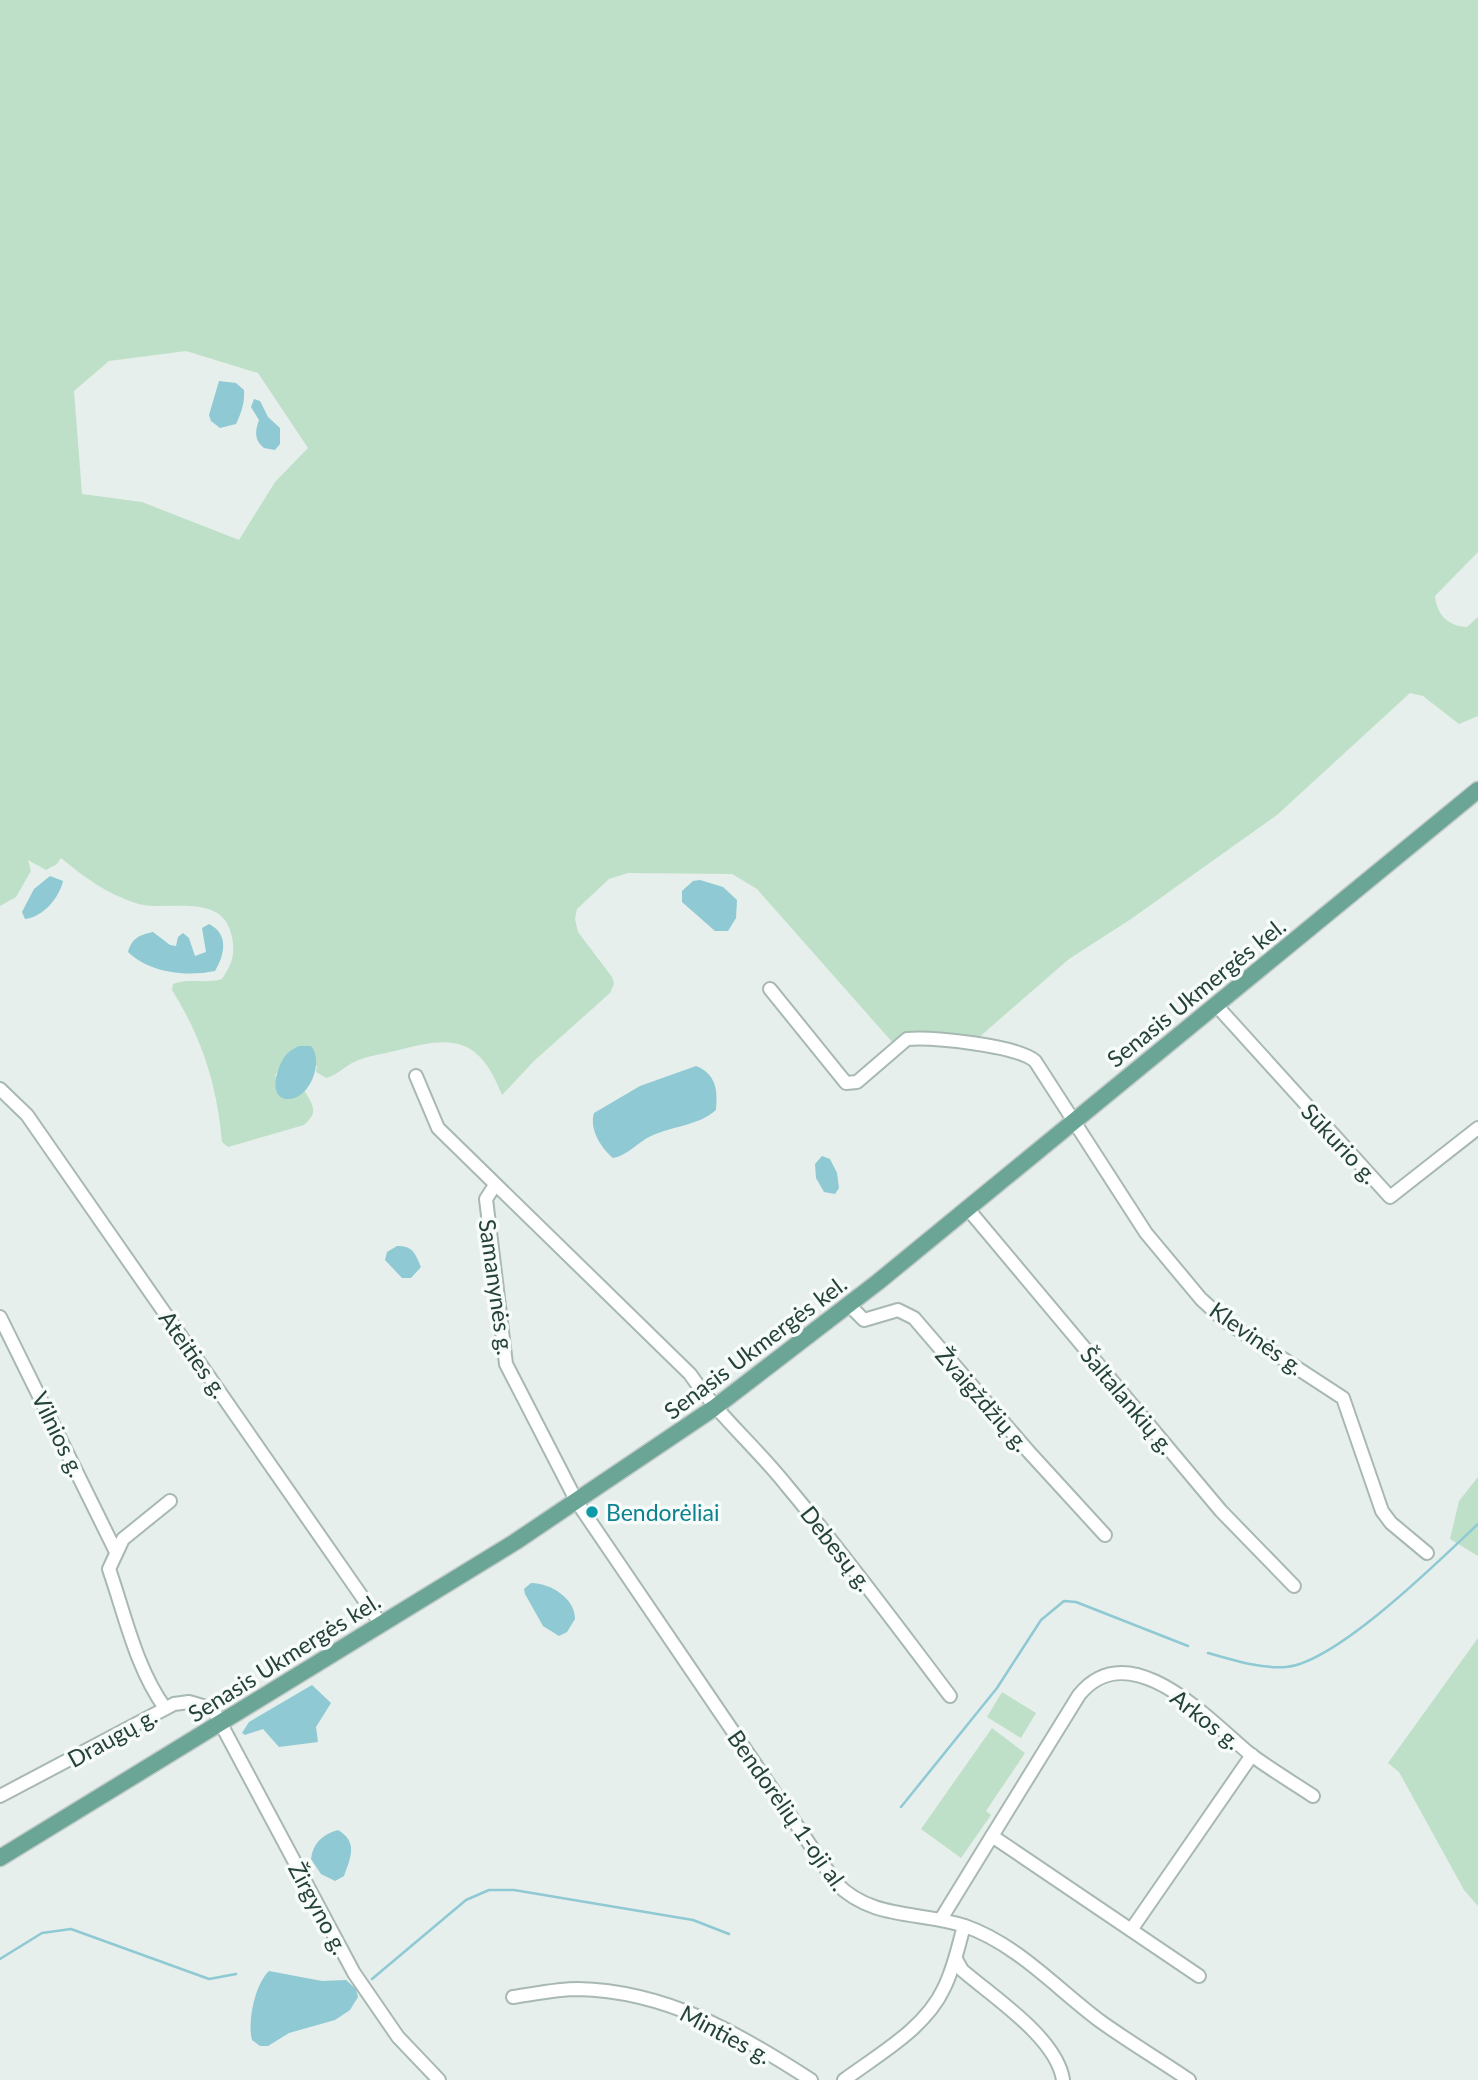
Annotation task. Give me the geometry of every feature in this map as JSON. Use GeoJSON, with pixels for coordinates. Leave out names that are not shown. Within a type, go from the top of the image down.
{"type":"FeatureCollection","features":[{"type":"Feature","properties":{"kind":"main road","name":"Senasis Ukmergės kel."},"geometry":{"type":"LineString","coordinates":[[0,1858],[577,1502],[714,1408],[849,1305],[968,1209],[1478,790]]}},
{"type":"Feature","properties":{"kind":"street","name":"Klevinės g."},"geometry":{"type":"LineString","coordinates":[[770,989],[846,1083],[857,1082],[906,1039],[990,1047],[1025,1055],[1035,1061],[1072,1123],[1146,1233],[1200,1298],[1225,1321],[1343,1398],[1382,1511],[1391,1523],[1427,1553]]}},
{"type":"Feature","properties":{"kind":"street","name":"Sūkurio g."},"geometry":{"type":"LineString","coordinates":[[1216,1005],[1391,1196],[1478,1128]]}},
{"type":"Feature","properties":{"kind":"street","name":"Samanynės g."},"geometry":{"type":"LineString","coordinates":[[416,1076],[438,1128],[690,1374],[714,1408]]}},
{"type":"Feature","properties":{"kind":"street","name":"Ateities g."},"geometry":{"type":"LineString","coordinates":[[0,1089],[27,1115],[381,1624]]}},
{"type":"Feature","properties":{"kind":"street","name":"Samanynės g."},"geometry":{"type":"LineString","coordinates":[[495,1185],[486,1199],[506,1364],[577,1502]]}},
{"type":"Feature","properties":{"kind":"street","name":"Šaltalankių g."},"geometry":{"type":"LineString","coordinates":[[968,1209],[1221,1511],[1294,1586]]}},
{"type":"Feature","properties":{"kind":"street","name":"Žvaigždžių g."},"geometry":{"type":"LineString","coordinates":[[849,1305],[864,1320],[898,1310],[914,1318],[1029,1452],[1105,1535]]}},
{"type":"Feature","properties":{"kind":"street","name":"Vilnios g."},"geometry":{"type":"LineString","coordinates":[[0,1317],[116,1552],[109,1569],[144,1672],[151,1689],[165,1708]]}},
{"type":"Feature","properties":{"kind":"street","name":"Debesų g."},"geometry":{"type":"LineString","coordinates":[[714,1408],[740,1430],[787,1485],[950,1696]]}},
{"type":"Feature","properties":{"kind":"street"},"geometry":{"type":"LineString","coordinates":[[116,1552],[123,1539],[170,1501]]}},
{"type":"Feature","properties":{"kind":"street","name":"Bendorėlių 1-oji al."},"geometry":{"type":"LineString","coordinates":[[577,1502],[836,1883],[847,1894],[872,1909],[941,1919],[964,1926],[1001,1944],[1101,2021],[1189,2080]]}},
{"type":"Feature","properties":{"kind":"street","name":"Arkos g."},"geometry":{"type":"LineString","coordinates":[[941,1919],[1079,1695],[1092,1682],[1110,1674],[1135,1675],[1181,1694],[1252,1755],[1131,1930]]}},
{"type":"Feature","properties":{"kind":"street","name":"Draugų g."},"geometry":{"type":"LineString","coordinates":[[0,1796],[135,1727],[165,1708],[189,1702],[204,1704],[218,1714],[221,1723]]}},
{"type":"Feature","properties":{"kind":"street","name":"Žirgyno g."},"geometry":{"type":"LineString","coordinates":[[221,1723],[354,1973],[398,2037],[439,2080]]}},
{"type":"Feature","properties":{"kind":"street"},"geometry":{"type":"LineString","coordinates":[[1252,1755],[1313,1796]]}},
{"type":"Feature","properties":{"kind":"street"},"geometry":{"type":"LineString","coordinates":[[992,1836],[1199,1976]]}},
{"type":"Feature","properties":{"kind":"street"},"geometry":{"type":"LineString","coordinates":[[844,2080],[905,2035],[926,2014],[943,1991],[956,1959],[964,1926]]}},
{"type":"Feature","properties":{"kind":"street"},"geometry":{"type":"LineString","coordinates":[[956,1959],[962,1970],[1044,2042],[1056,2057],[1063,2080]]}},
{"type":"Feature","properties":{"kind":"street","name":"Minties g."},"geometry":{"type":"LineString","coordinates":[[513,1997],[575,1989],[649,1997],[691,2011],[811,2080]]}},
{"type":"Feature","properties":{"kind":"green space"},"geometry":{"type":"Polygon","coordinates":[[[0,0],[1478,0],[1478,552],[1435,596],[1438,609],[1449,622],[1467,627],[1478,617],[1478,716],[1459,724],[1423,696],[1410,693],[1277,815],[1131,919],[1069,959],[977,1039],[893,1043],[757,889],[732,874],[628,873],[609,879],[577,909],[575,919],[578,932],[612,977],[614,984],[610,993],[534,1061],[502,1095],[484,1061],[473,1051],[448,1042],[415,1046],[364,1058],[326,1078],[316,1072],[317,1066],[286,1055],[275,1076],[299,1095],[304,1090],[312,1104],[312,1116],[304,1125],[228,1147],[222,1142],[212,1082],[200,1044],[172,990],[173,984],[179,982],[222,979],[229,968],[233,952],[231,933],[225,920],[215,912],[203,908],[135,903],[96,884],[61,858],[57,864],[46,870],[28,860],[31,871],[16,897],[0,906],[0,0]],[[186,351],[109,361],[74,391],[82,494],[142,502],[239,540],[275,482],[308,448],[258,373],[186,351]]]}},
{"type":"Feature","properties":{"kind":"green space"},"geometry":{"type":"Polygon","coordinates":[[[1478,1477],[1478,1556],[1450,1539],[1459,1501],[1478,1477]]]}},
{"type":"Feature","properties":{"kind":"green space"},"geometry":{"type":"Polygon","coordinates":[[[1478,1638],[1478,1906],[1464,1890],[1399,1772],[1388,1763],[1478,1638]]]}},
{"type":"Feature","properties":{"kind":"green space"},"geometry":{"type":"Polygon","coordinates":[[[1002,1692],[1036,1713],[1021,1738],[987,1717],[1002,1692]]]}},
{"type":"Feature","properties":{"kind":"green space"},"geometry":{"type":"Polygon","coordinates":[[[992,1728],[1025,1753],[986,1811],[991,1815],[961,1858],[921,1829],[992,1728]]]}},
{"type":"Feature","properties":{"kind":"water"},"geometry":{"type":"Polygon","coordinates":[[[219,381],[236,383],[244,390],[242,408],[236,424],[220,428],[211,421],[209,415],[219,381]]]}},
{"type":"Feature","properties":{"kind":"water"},"geometry":{"type":"Polygon","coordinates":[[[254,399],[260,401],[268,417],[280,428],[280,444],[275,450],[264,448],[257,439],[259,420],[251,407],[254,399]]]}},
{"type":"Feature","properties":{"kind":"water"},"geometry":{"type":"Polygon","coordinates":[[[50,876],[63,881],[58,894],[44,911],[25,919],[22,912],[34,889],[50,876]]]}},
{"type":"Feature","properties":{"kind":"water"},"geometry":{"type":"Polygon","coordinates":[[[700,880],[723,887],[737,900],[736,918],[728,931],[715,931],[682,902],[682,891],[693,881],[700,880]]]}},
{"type":"Feature","properties":{"kind":"water"},"geometry":{"type":"Polygon","coordinates":[[[209,924],[220,933],[223,945],[215,971],[192,974],[169,972],[147,965],[128,952],[134,940],[144,934],[153,932],[170,945],[176,946],[178,937],[183,933],[189,938],[195,956],[206,952],[202,928],[209,924]]]}},
{"type":"Feature","properties":{"kind":"water"},"geometry":{"type":"Polygon","coordinates":[[[299,1046],[311,1046],[315,1052],[316,1068],[304,1092],[290,1099],[283,1098],[276,1089],[279,1066],[290,1051],[299,1046]]]}},
{"type":"Feature","properties":{"kind":"water"},"geometry":{"type":"Polygon","coordinates":[[[696,1066],[712,1078],[717,1096],[716,1110],[693,1123],[651,1136],[628,1152],[613,1158],[600,1144],[593,1125],[594,1113],[640,1086],[696,1066]]]}},
{"type":"Feature","properties":{"kind":"water"},"geometry":{"type":"Polygon","coordinates":[[[822,1156],[830,1159],[837,1173],[839,1188],[835,1194],[824,1192],[816,1178],[815,1164],[822,1156]]]}},
{"type":"Feature","properties":{"kind":"water"},"geometry":{"type":"Polygon","coordinates":[[[397,1246],[410,1249],[419,1262],[421,1267],[411,1278],[402,1278],[385,1260],[387,1252],[397,1246]]]}},
{"type":"Feature","properties":{"kind":"water"},"geometry":{"type":"Polygon","coordinates":[[[531,1583],[553,1589],[566,1598],[574,1611],[575,1619],[567,1632],[559,1636],[543,1626],[525,1594],[524,1589],[531,1583]]]}},
{"type":"Feature","properties":{"kind":"water"},"geometry":{"type":"Polygon","coordinates":[[[312,1685],[331,1703],[316,1727],[318,1742],[279,1747],[263,1729],[245,1735],[242,1733],[249,1722],[312,1685]]]}},
{"type":"Feature","properties":{"kind":"water"},"geometry":{"type":"Polygon","coordinates":[[[338,1830],[348,1840],[351,1850],[344,1876],[335,1881],[321,1874],[311,1859],[320,1840],[338,1830]]]}},
{"type":"Feature","properties":{"kind":"water"},"geometry":{"type":"Polygon","coordinates":[[[269,1971],[322,1981],[346,1980],[356,1989],[358,1997],[350,2010],[335,2020],[289,2033],[268,2046],[260,2046],[252,2040],[251,2014],[256,1994],[269,1971]]]}},
{"type":"Feature","properties":{"kind":"waterway"},"geometry":{"type":"LineString","coordinates":[[1208,1653],[1266,1667],[1286,1667],[1307,1661],[1332,1648],[1386,1608],[1478,1524]]}},
{"type":"Feature","properties":{"kind":"waterway"},"geometry":{"type":"LineString","coordinates":[[901,1807],[997,1688],[1041,1620],[1064,1601],[1076,1602],[1188,1646]]}},
{"type":"Feature","properties":{"kind":"waterway"},"geometry":{"type":"LineString","coordinates":[[372,1979],[466,1900],[489,1890],[514,1890],[693,1920],[729,1934]]}},
{"type":"Feature","properties":{"kind":"waterway"},"geometry":{"type":"LineString","coordinates":[[0,1959],[42,1933],[71,1929],[209,1979],[236,1974]]}},
{"type":"Feature","properties":{"kind":"place","name":"Bendorėliai"},"geometry":{"type":"Point","coordinates":[592,1512]}}]}
